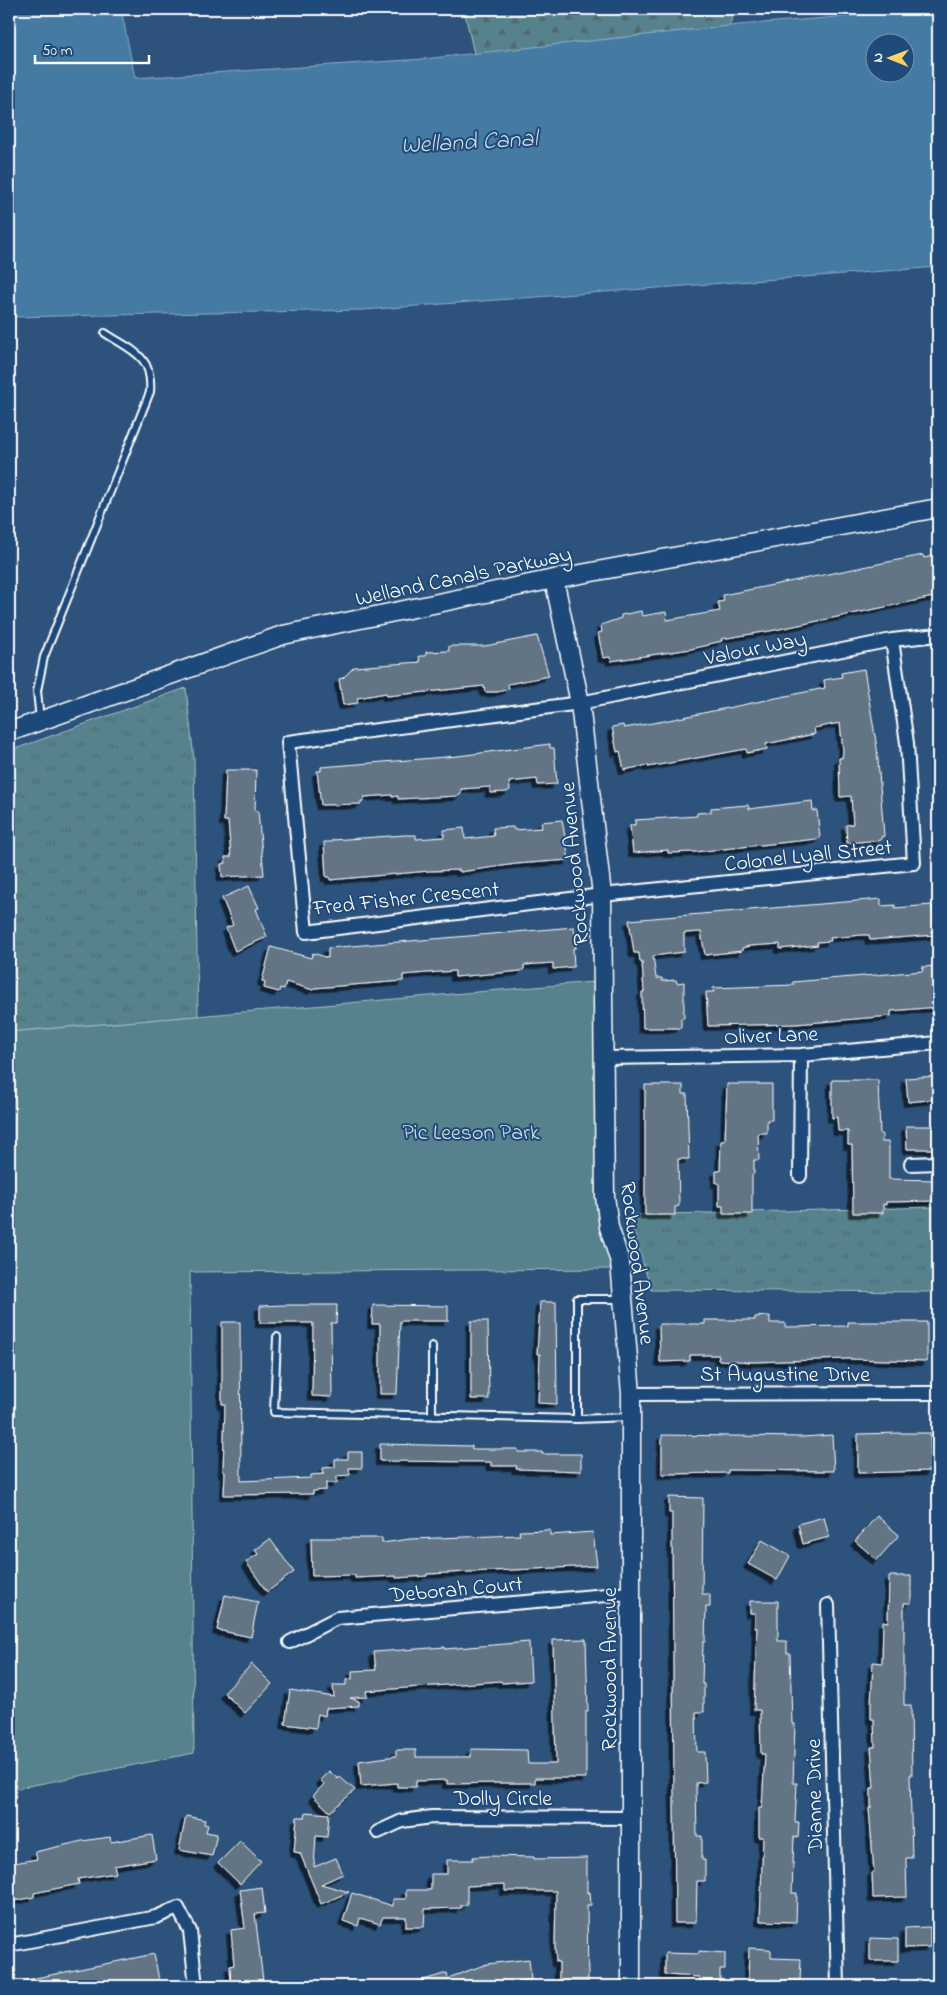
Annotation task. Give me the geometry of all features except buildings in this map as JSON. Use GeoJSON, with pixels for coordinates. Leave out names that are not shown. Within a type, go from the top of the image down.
{"type":"FeatureCollection","features":[{"type":"Feature","properties":{"kind":"street","name":"Welland Canals Parkway"},"geometry":{"type":"LineString","coordinates":[[9,732],[284,635],[554,579],[938,508]]}},
{"type":"Feature","properties":{"kind":"street","name":"Rockwood Avenue"},"geometry":{"type":"LineString","coordinates":[[554,579],[580,703],[602,895],[605,1196],[609,1227],[620,1262],[631,1394],[631,1986]]}},
{"type":"Feature","properties":{"kind":"street","name":"Valour Way"},"geometry":{"type":"LineString","coordinates":[[580,703],[892,640],[938,635]]}},
{"type":"Feature","properties":{"kind":"street","name":"Colonel Lyall Street"},"geometry":{"type":"LineString","coordinates":[[602,895],[914,863],[907,743],[892,640]]}},
{"type":"Feature","properties":{"kind":"street","name":"Fred Fisher Crescent"},"geometry":{"type":"LineString","coordinates":[[580,703],[288,742],[306,932],[602,895]]}},
{"type":"Feature","properties":{"kind":"street","name":"Oliver Lane"},"geometry":{"type":"LineString","coordinates":[[605,1058],[801,1055],[938,1043]]}},
{"type":"Feature","properties":{"kind":"street"},"geometry":{"type":"LineString","coordinates":[[800,1176],[801,1055]]}},
{"type":"Feature","properties":{"kind":"street"},"geometry":{"type":"LineString","coordinates":[[911,1164],[938,1163]]}},
{"type":"Feature","properties":{"kind":"street","name":"St Augustine Drive"},"geometry":{"type":"LineString","coordinates":[[631,1394],[938,1393]]}},
{"type":"Feature","properties":{"kind":"street","name":"Deborah Court"},"geometry":{"type":"LineString","coordinates":[[290,1642],[337,1618],[630,1593]]}},
{"type":"Feature","properties":{"kind":"street","name":"Dianne Drive"},"geometry":{"type":"LineString","coordinates":[[828,1606],[838,1986]]}},
{"type":"Feature","properties":{"kind":"street","name":"Dolly Circle"},"geometry":{"type":"LineString","coordinates":[[378,1832],[402,1821],[432,1817],[632,1818]]}},
{"type":"Feature","properties":{"kind":"street"},"geometry":{"type":"LineString","coordinates":[[9,1946],[156,1917],[178,1908],[190,1931],[196,1986]]}},
{"type":"Feature","properties":{"kind":"lane"},"geometry":{"type":"LineString","coordinates":[[40,721],[37,691],[44,657],[150,392],[151,375],[143,358],[105,333]]}},
{"type":"Feature","properties":{"kind":"lane"},"geometry":{"type":"LineString","coordinates":[[577,1418],[577,1299],[624,1298]]}},
{"type":"Feature","properties":{"kind":"lane"},"geometry":{"type":"LineString","coordinates":[[277,1337],[274,1412],[577,1418],[630,1417]]}},
{"type":"Feature","properties":{"kind":"lane"},"geometry":{"type":"LineString","coordinates":[[432,1346],[432,1414]]}},
{"type":"Feature","properties":{"kind":"green space"},"geometry":{"type":"Polygon","coordinates":[[[464,9],[736,9],[729,26],[474,54],[464,9]]]}},
{"type":"Feature","properties":{"kind":"green space"},"geometry":{"type":"Polygon","coordinates":[[[186,688],[194,759],[198,1016],[9,1032],[9,751],[186,688]]]}},
{"type":"Feature","properties":{"kind":"green space","name":"Pic Leeson Park"},"geometry":{"type":"Polygon","coordinates":[[[605,981],[614,1269],[190,1272],[194,1753],[9,1790],[9,1032],[605,981]]]}},
{"type":"Feature","properties":{"kind":"green space"},"geometry":{"type":"Polygon","coordinates":[[[938,1207],[938,1292],[651,1290],[629,1215],[938,1207]]]}},
{"type":"Feature","properties":{"kind":"water","name":"Welland Canal"},"geometry":{"type":"Polygon","coordinates":[[[9,9],[121,9],[135,78],[423,59],[738,25],[938,9],[938,267],[363,310],[9,317],[9,9]]]}}]}
